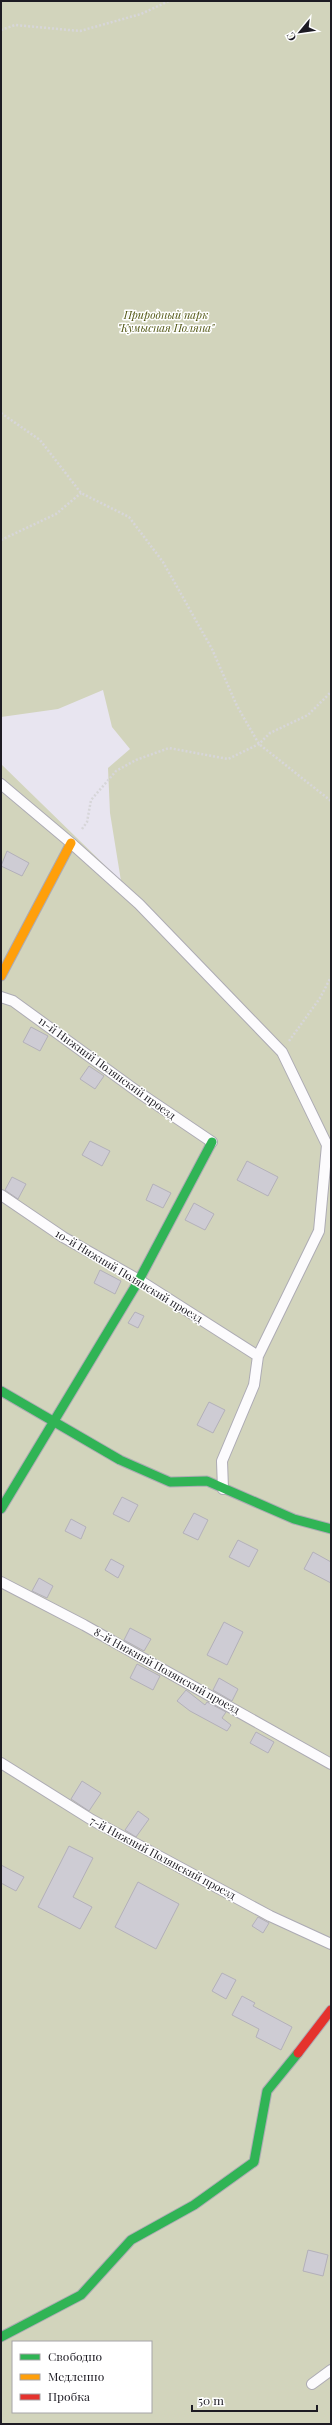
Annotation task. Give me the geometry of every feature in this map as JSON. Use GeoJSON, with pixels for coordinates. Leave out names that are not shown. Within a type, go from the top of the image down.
{"type":"FeatureCollection","features":[{"type":"Feature","properties":{"kind":"street"},"geometry":{"type":"LineString","coordinates":[[1,976],[71,842]]}},
{"type":"Feature","properties":{"kind":"street"},"geometry":{"type":"LineString","coordinates":[[1,1509],[139,1280],[212,1142]]}},
{"type":"Feature","properties":{"kind":"street"},"geometry":{"type":"LineString","coordinates":[[1,1391],[53,1423],[120,1460],[170,1482],[207,1481],[294,1520],[331,1529]]}},
{"type":"Feature","properties":{"kind":"street"},"geometry":{"type":"LineString","coordinates":[[1,2337],[81,2295],[131,2240],[194,2206],[254,2162],[266,2091],[324,2021],[331,2010]]}},
{"type":"Feature","properties":{"kind":"lane"},"geometry":{"type":"LineString","coordinates":[[1,784],[71,842],[139,904],[282,1052],[327,1145],[319,1231],[258,1356],[254,1385],[222,1461],[223,1489]]}},
{"type":"Feature","properties":{"kind":"lane","name":"11-й Нижний Полянский проезд"},"geometry":{"type":"LineString","coordinates":[[1,997],[13,1001],[138,1092],[212,1142]]}},
{"type":"Feature","properties":{"kind":"lane","name":"10-й Нижний Полянский проезд"},"geometry":{"type":"LineString","coordinates":[[1,1195],[63,1237],[139,1280],[258,1356]]}},
{"type":"Feature","properties":{"kind":"lane","name":"8-й Нижний Полянский проезд"},"geometry":{"type":"LineString","coordinates":[[1,1582],[84,1625],[331,1764]]}},
{"type":"Feature","properties":{"kind":"lane","name":"7-й Нижний Полянский проезд"},"geometry":{"type":"LineString","coordinates":[[1,1763],[92,1820],[270,1916],[331,1944]]}},
{"type":"Feature","properties":{"kind":"lane"},"geometry":{"type":"LineString","coordinates":[[312,2384],[331,2370]]}},
{"type":"Feature","properties":{"kind":"path"},"geometry":{"type":"LineString","coordinates":[[1,30],[15,25],[80,31],[141,14],[169,1]]}},
{"type":"Feature","properties":{"kind":"path"},"geometry":{"type":"LineString","coordinates":[[1,413],[40,440],[81,493],[129,517],[163,562],[212,649],[237,706],[259,744],[331,801]]}},
{"type":"Feature","properties":{"kind":"path"},"geometry":{"type":"LineString","coordinates":[[1,540],[56,514],[81,493]]}},
{"type":"Feature","properties":{"kind":"path"},"geometry":{"type":"LineString","coordinates":[[71,842],[87,822],[91,800],[116,771],[136,760],[169,748],[228,759],[259,744],[270,733],[308,715],[331,692]]}},
{"type":"Feature","properties":{"kind":"path"},"geometry":{"type":"LineString","coordinates":[[282,1052],[320,998],[331,977]]}},
{"type":"Feature","properties":{"kind":"green space","name":"Природный парк \"Кумысная Поляна\""},"geometry":{"type":"Polygon","coordinates":[[[1,1],[331,1],[331,2424],[1,2424],[1,764],[121,881],[110,813],[108,768],[130,749],[112,727],[103,690],[58,709],[1,717],[1,1]]]}},
{"type":"Feature","properties":{"kind":"building"},"geometry":{"type":"Polygon","coordinates":[[[7,851],[29,863],[22,876],[1,866],[7,851]]]}},
{"type":"Feature","properties":{"kind":"building"},"geometry":{"type":"Polygon","coordinates":[[[31,1027],[48,1036],[40,1051],[23,1042],[31,1027]]]}},
{"type":"Feature","properties":{"kind":"building"},"geometry":{"type":"Polygon","coordinates":[[[89,1066],[104,1076],[95,1089],[80,1079],[89,1066]]]}},
{"type":"Feature","properties":{"kind":"building"},"geometry":{"type":"Polygon","coordinates":[[[90,1141],[110,1151],[102,1166],[82,1155],[90,1141]]]}},
{"type":"Feature","properties":{"kind":"building"},"geometry":{"type":"Polygon","coordinates":[[[247,1161],[278,1177],[268,1196],[237,1180],[247,1161]]]}},
{"type":"Feature","properties":{"kind":"building"},"geometry":{"type":"Polygon","coordinates":[[[12,1177],[26,1184],[18,1199],[5,1190],[12,1177]]]}},
{"type":"Feature","properties":{"kind":"building"},"geometry":{"type":"Polygon","coordinates":[[[153,1184],[171,1193],[163,1208],[146,1200],[153,1184]]]}},
{"type":"Feature","properties":{"kind":"building"},"geometry":{"type":"Polygon","coordinates":[[[194,1203],[214,1214],[205,1230],[185,1220],[194,1203]]]}},
{"type":"Feature","properties":{"kind":"building"},"geometry":{"type":"Polygon","coordinates":[[[100,1270],[121,1281],[115,1294],[94,1283],[100,1270]]]}},
{"type":"Feature","properties":{"kind":"building"},"geometry":{"type":"Polygon","coordinates":[[[135,1312],[144,1316],[138,1328],[128,1323],[135,1312]]]}},
{"type":"Feature","properties":{"kind":"building"},"geometry":{"type":"Polygon","coordinates":[[[209,1402],[225,1410],[213,1433],[197,1425],[209,1402]]]}},
{"type":"Feature","properties":{"kind":"building"},"geometry":{"type":"Polygon","coordinates":[[[122,1497],[138,1505],[129,1522],[113,1514],[122,1497]]]}},
{"type":"Feature","properties":{"kind":"building"},"geometry":{"type":"Polygon","coordinates":[[[194,1513],[208,1520],[198,1540],[183,1533],[194,1513]]]}},
{"type":"Feature","properties":{"kind":"building"},"geometry":{"type":"Polygon","coordinates":[[[71,1519],[86,1527],[81,1539],[65,1531],[71,1519]]]}},
{"type":"Feature","properties":{"kind":"building"},"geometry":{"type":"Polygon","coordinates":[[[238,1540],[258,1550],[249,1567],[229,1557],[238,1540]]]}},
{"type":"Feature","properties":{"kind":"building"},"geometry":{"type":"Polygon","coordinates":[[[313,1552],[331,1562],[331,1583],[304,1569],[313,1552]]]}},
{"type":"Feature","properties":{"kind":"building"},"geometry":{"type":"Polygon","coordinates":[[[111,1559],[124,1566],[118,1578],[105,1570],[111,1559]]]}},
{"type":"Feature","properties":{"kind":"building"},"geometry":{"type":"Polygon","coordinates":[[[39,1578],[53,1586],[47,1598],[32,1591],[39,1578]]]}},
{"type":"Feature","properties":{"kind":"building"},"geometry":{"type":"Polygon","coordinates":[[[224,1622],[243,1632],[227,1665],[207,1655],[224,1622]]]}},
{"type":"Feature","properties":{"kind":"building"},"geometry":{"type":"Polygon","coordinates":[[[130,1628],[151,1639],[144,1651],[124,1640],[130,1628]]]}},
{"type":"Feature","properties":{"kind":"building"},"geometry":{"type":"Polygon","coordinates":[[[137,1664],[160,1676],[153,1690],[130,1678],[137,1664]]]}},
{"type":"Feature","properties":{"kind":"building"},"geometry":{"type":"Polygon","coordinates":[[[219,1678],[238,1689],[232,1701],[213,1690],[219,1678]]]}},
{"type":"Feature","properties":{"kind":"building"},"geometry":{"type":"Polygon","coordinates":[[[186,1690],[205,1705],[207,1702],[226,1712],[222,1718],[231,1725],[227,1731],[190,1711],[177,1701],[186,1690]]]}},
{"type":"Feature","properties":{"kind":"building"},"geometry":{"type":"Polygon","coordinates":[[[256,1732],[274,1742],[268,1753],[250,1743],[256,1732]]]}},
{"type":"Feature","properties":{"kind":"building"},"geometry":{"type":"Polygon","coordinates":[[[82,1781],[101,1793],[89,1811],[71,1799],[82,1781]]]}},
{"type":"Feature","properties":{"kind":"building"},"geometry":{"type":"Polygon","coordinates":[[[138,1811],[149,1819],[136,1837],[125,1830],[138,1811]]]}},
{"type":"Feature","properties":{"kind":"building"},"geometry":{"type":"Polygon","coordinates":[[[69,1846],[93,1858],[73,1897],[92,1907],[80,1929],[38,1907],[69,1846]]]}},
{"type":"Feature","properties":{"kind":"building"},"geometry":{"type":"Polygon","coordinates":[[[1,1865],[24,1877],[16,1891],[1,1883],[1,1865]]]}},
{"type":"Feature","properties":{"kind":"building"},"geometry":{"type":"Polygon","coordinates":[[[138,1882],[179,1904],[156,1949],[115,1927],[138,1882]]]}},
{"type":"Feature","properties":{"kind":"building"},"geometry":{"type":"Polygon","coordinates":[[[258,1917],[269,1923],[263,1933],[252,1926],[258,1917]]]}},
{"type":"Feature","properties":{"kind":"building"},"geometry":{"type":"Polygon","coordinates":[[[222,1973],[236,1980],[226,1999],[212,1991],[222,1973]]]}},
{"type":"Feature","properties":{"kind":"building"},"geometry":{"type":"Polygon","coordinates":[[[242,1996],[255,2003],[253,2006],[292,2027],[281,2050],[256,2037],[259,2029],[232,2015],[242,1996]]]}},
{"type":"Feature","properties":{"kind":"building"},"geometry":{"type":"Polygon","coordinates":[[[308,2250],[328,2255],[323,2276],[303,2271],[308,2250]]]}},
{"type":"Feature","properties":{"kind":"traffic: fast"},"geometry":{"type":"LineString","coordinates":[[1,1509],[139,1280],[212,1142]]}},
{"type":"Feature","properties":{"kind":"traffic: fast"},"geometry":{"type":"LineString","coordinates":[[1,1391],[120,1460],[170,1482],[207,1481],[294,1519],[331,1529]]}},
{"type":"Feature","properties":{"kind":"traffic: fast"},"geometry":{"type":"LineString","coordinates":[[1,2337],[81,2295],[131,2240],[194,2205],[254,2162],[267,2091],[298,2053]]}},
{"type":"Feature","properties":{"kind":"traffic: slow"},"geometry":{"type":"LineString","coordinates":[[1,976],[71,843]]}},
{"type":"Feature","properties":{"kind":"traffic: jam"},"geometry":{"type":"LineString","coordinates":[[298,2053],[331,2010]]}}]}
